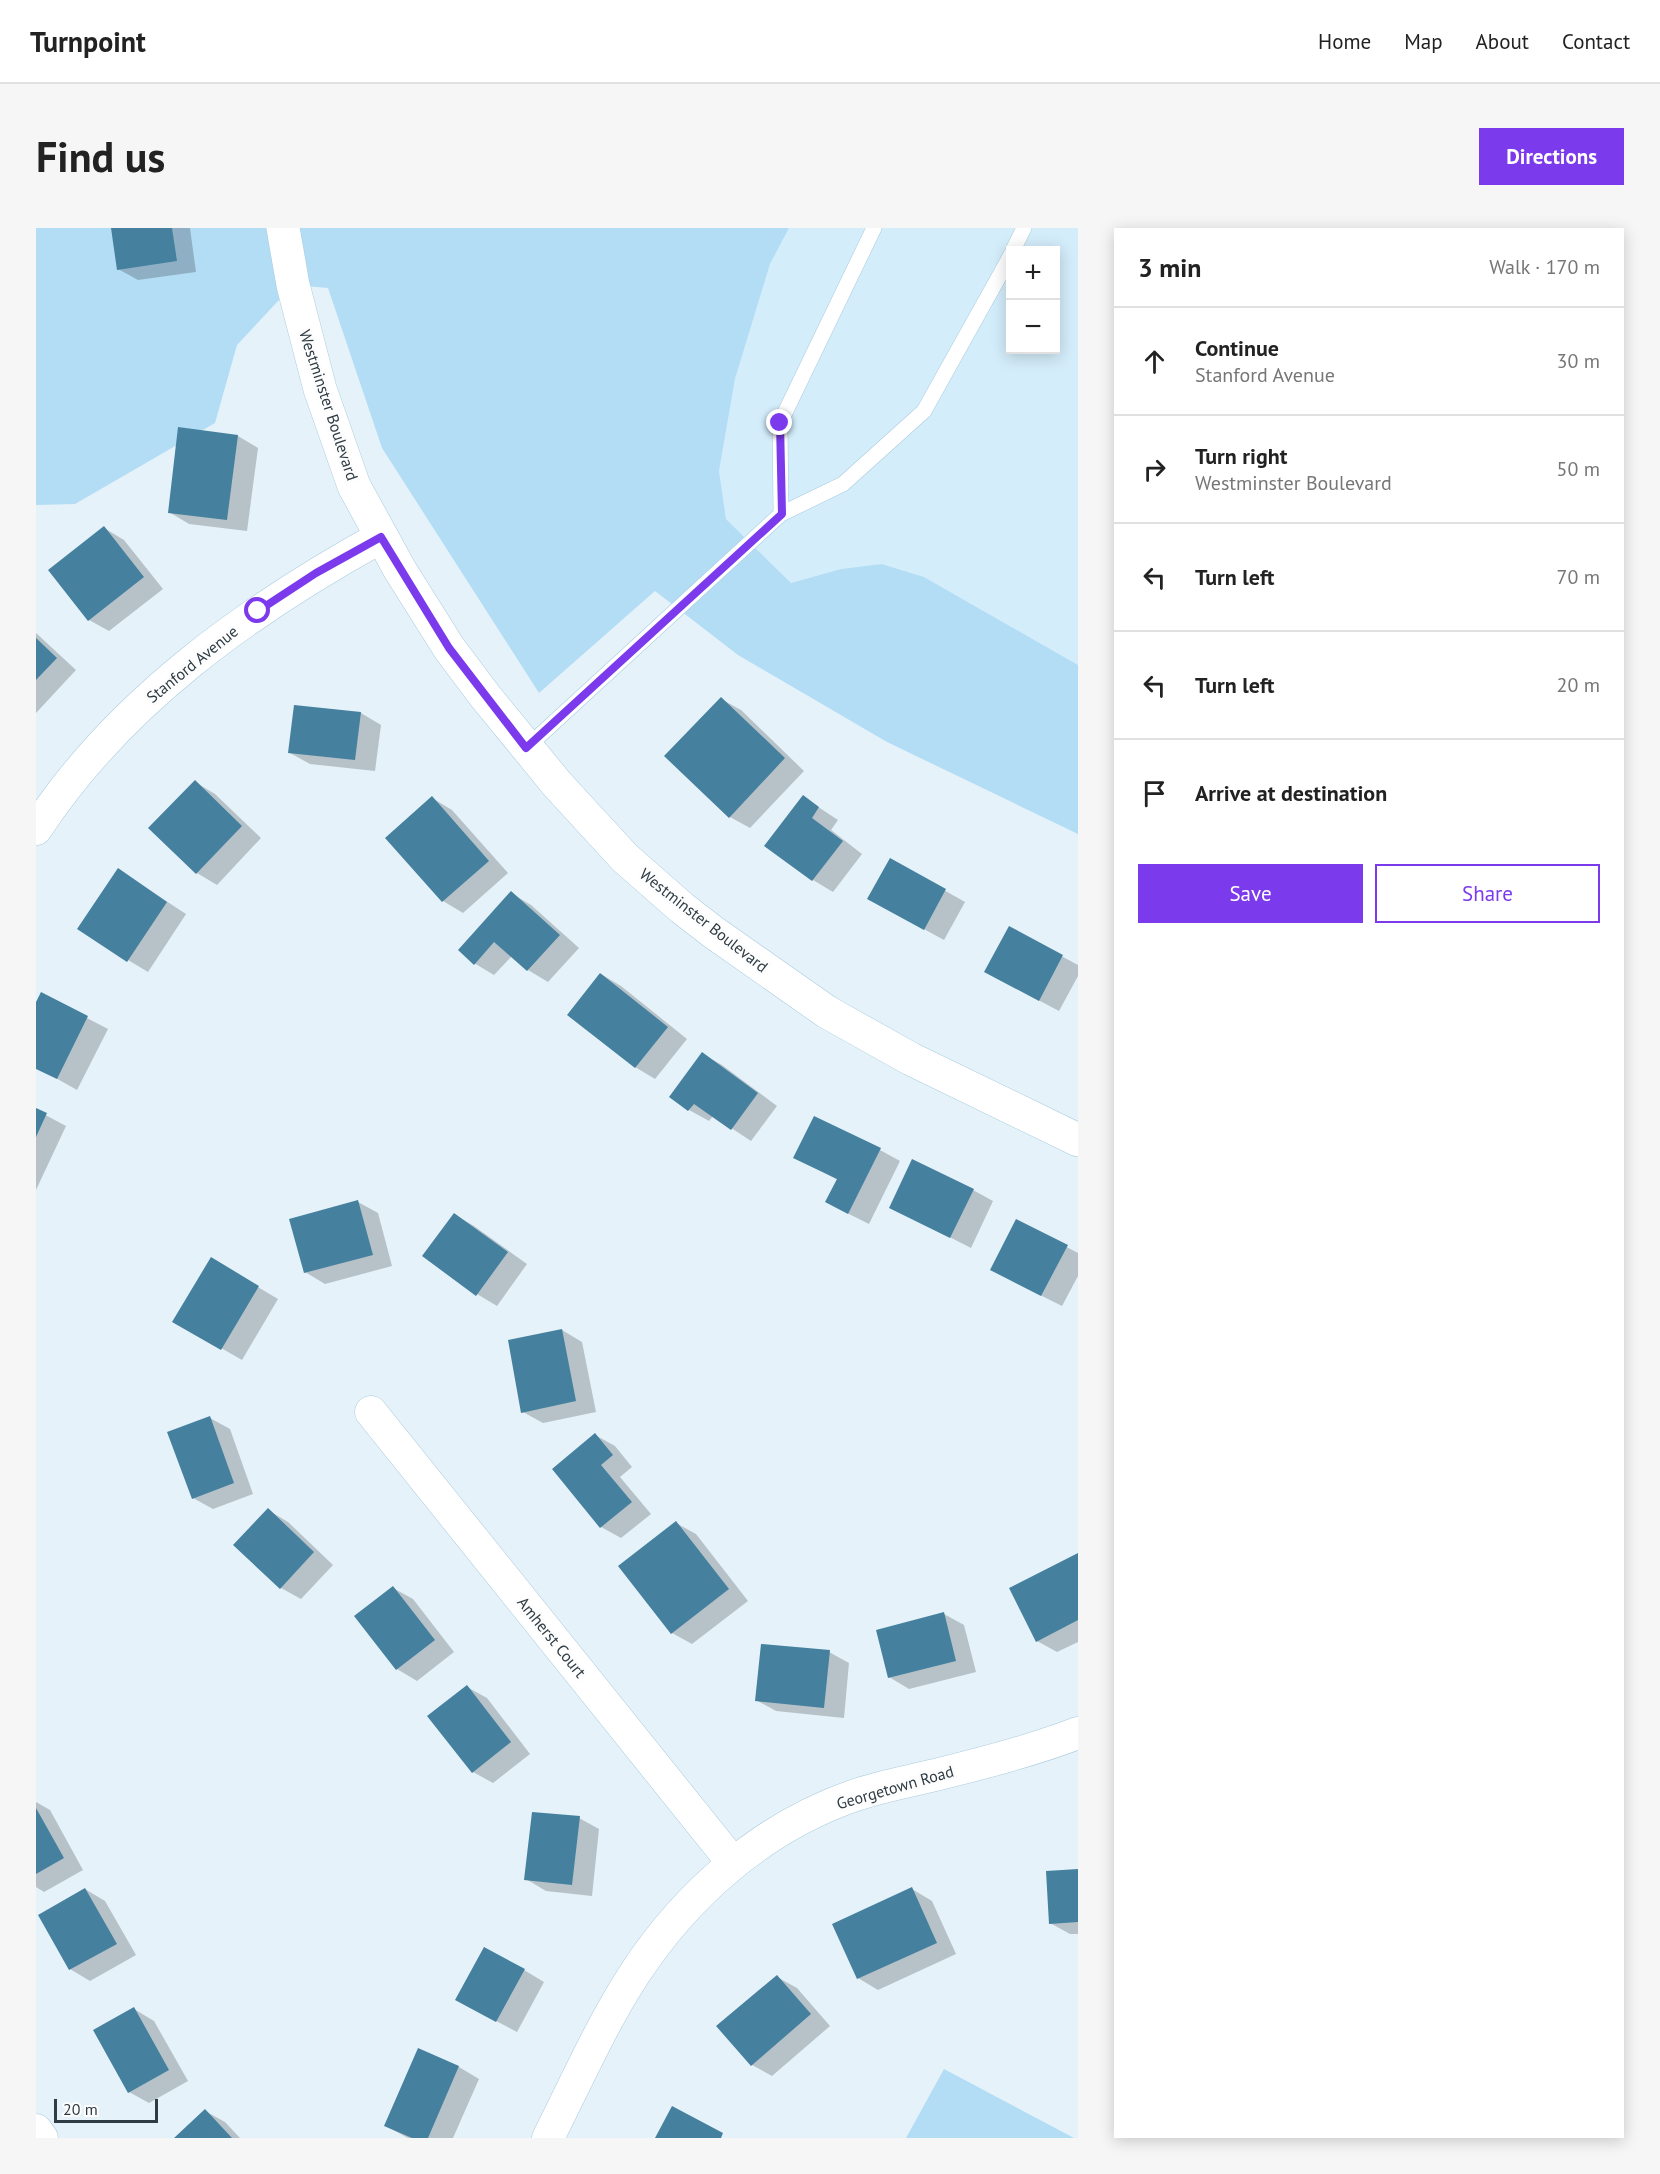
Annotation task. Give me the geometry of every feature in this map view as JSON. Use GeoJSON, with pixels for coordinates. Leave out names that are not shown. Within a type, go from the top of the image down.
{"type":"FeatureCollection","features":[{"type":"Feature","properties":{"kind":"street","name":"Westminster Boulevard"},"geometry":{"type":"LineString","coordinates":[[283,228],[293,285],[320,389],[354,486],[381,537],[449,648],[526,748],[625,858],[682,908],[722,938],[827,1012],[930,1068],[1078,1140]]}},
{"type":"Feature","properties":{"kind":"street","name":"Stanford Avenue"},"geometry":{"type":"LineString","coordinates":[[36,829],[82,766],[118,726],[155,692],[258,611],[316,573],[381,537]]}},
{"type":"Feature","properties":{"kind":"street","name":"Amherst Court"},"geometry":{"type":"LineString","coordinates":[[371,1412],[734,1863]]}},
{"type":"Feature","properties":{"kind":"street","name":"Georgetown Road"},"geometry":{"type":"LineString","coordinates":[[548,2138],[610,2016],[636,1972],[694,1899],[734,1863],[774,1833],[851,1796],[998,1758],[1078,1733]]}},
{"type":"Feature","properties":{"kind":"street"},"geometry":{"type":"LineString","coordinates":[[36,2130],[42,2138]]}},
{"type":"Feature","properties":{"kind":"lane"},"geometry":{"type":"LineString","coordinates":[[782,514],[780,423],[874,228]]}},
{"type":"Feature","properties":{"kind":"lane"},"geometry":{"type":"LineString","coordinates":[[1015,246],[1024,228]]}},
{"type":"Feature","properties":{"kind":"lane"},"geometry":{"type":"LineString","coordinates":[[526,748],[782,514],[843,484],[924,411],[1006,264]]}},
{"type":"Feature","properties":{"kind":"shaded area"},"geometry":{"type":"Polygon","coordinates":[[[36,228],[789,228],[770,264],[735,379],[719,471],[726,519],[791,583],[841,569],[882,564],[924,577],[1078,665],[1078,834],[887,742],[738,655],[655,591],[539,693],[382,448],[328,288],[293,285],[237,345],[215,423],[75,504],[36,505],[36,228]]]}},
{"type":"Feature","properties":{"kind":"shaded area"},"geometry":{"type":"Polygon","coordinates":[[[789,228],[1078,228],[1078,665],[924,577],[883,564],[841,569],[791,583],[726,519],[719,471],[735,379],[770,264],[789,228]]]}},
{"type":"Feature","properties":{"kind":"shaded area"},"geometry":{"type":"Polygon","coordinates":[[[944,2069],[1074,2138],[906,2138],[944,2069]]]}},
{"type":"Feature","properties":{"kind":"building"},"geometry":{"type":"Polygon","coordinates":[[[111,228],[172,228],[177,261],[117,270],[111,228]]]}},
{"type":"Feature","properties":{"kind":"building"},"geometry":{"type":"Polygon","coordinates":[[[178,427],[238,435],[227,520],[168,513],[178,427]]]}},
{"type":"Feature","properties":{"kind":"building"},"geometry":{"type":"Polygon","coordinates":[[[104,526],[144,577],[88,621],[48,570],[104,526]]]}},
{"type":"Feature","properties":{"kind":"building"},"geometry":{"type":"Polygon","coordinates":[[[36,638],[57,658],[36,680],[36,638]]]}},
{"type":"Feature","properties":{"kind":"building"},"geometry":{"type":"Polygon","coordinates":[[[721,697],[785,758],[729,818],[664,756],[721,697]]]}},
{"type":"Feature","properties":{"kind":"building"},"geometry":{"type":"Polygon","coordinates":[[[294,705],[361,712],[355,760],[288,753],[294,705]]]}},
{"type":"Feature","properties":{"kind":"building"},"geometry":{"type":"Polygon","coordinates":[[[195,780],[242,826],[196,874],[148,828],[195,780]]]}},
{"type":"Feature","properties":{"kind":"building"},"geometry":{"type":"Polygon","coordinates":[[[803,795],[819,807],[812,818],[843,841],[812,881],[764,846],[803,795]]]}},
{"type":"Feature","properties":{"kind":"building"},"geometry":{"type":"Polygon","coordinates":[[[432,796],[489,861],[442,902],[385,838],[432,796]]]}},
{"type":"Feature","properties":{"kind":"building"},"geometry":{"type":"Polygon","coordinates":[[[890,858],[946,889],[924,930],[867,899],[890,858]]]}},
{"type":"Feature","properties":{"kind":"building"},"geometry":{"type":"Polygon","coordinates":[[[118,868],[167,902],[127,962],[77,929],[118,868]]]}},
{"type":"Feature","properties":{"kind":"building"},"geometry":{"type":"Polygon","coordinates":[[[511,891],[560,935],[527,971],[494,942],[474,965],[458,950],[511,891]]]}},
{"type":"Feature","properties":{"kind":"building"},"geometry":{"type":"Polygon","coordinates":[[[1009,926],[1063,955],[1039,1001],[984,972],[1009,926]]]}},
{"type":"Feature","properties":{"kind":"building"},"geometry":{"type":"Polygon","coordinates":[[[600,973],[668,1027],[635,1068],[567,1015],[600,973]]]}},
{"type":"Feature","properties":{"kind":"building"},"geometry":{"type":"Polygon","coordinates":[[[41,992],[88,1016],[57,1079],[36,1069],[36,1002],[41,992]]]}},
{"type":"Feature","properties":{"kind":"building"},"geometry":{"type":"Polygon","coordinates":[[[702,1052],[758,1093],[731,1130],[694,1104],[688,1111],[669,1097],[702,1052]]]}},
{"type":"Feature","properties":{"kind":"building"},"geometry":{"type":"Polygon","coordinates":[[[36,1108],[47,1113],[36,1137],[36,1108]]]}},
{"type":"Feature","properties":{"kind":"building"},"geometry":{"type":"Polygon","coordinates":[[[814,1116],[881,1148],[848,1214],[825,1202],[837,1179],[793,1158],[814,1116]]]}},
{"type":"Feature","properties":{"kind":"building"},"geometry":{"type":"Polygon","coordinates":[[[912,1159],[974,1189],[950,1238],[889,1208],[912,1159]]]}},
{"type":"Feature","properties":{"kind":"building"},"geometry":{"type":"Polygon","coordinates":[[[358,1200],[373,1255],[304,1273],[289,1219],[358,1200]]]}},
{"type":"Feature","properties":{"kind":"building"},"geometry":{"type":"Polygon","coordinates":[[[454,1213],[508,1252],[476,1296],[422,1256],[454,1213]]]}},
{"type":"Feature","properties":{"kind":"building"},"geometry":{"type":"Polygon","coordinates":[[[1016,1219],[1068,1245],[1041,1296],[990,1270],[1016,1219]]]}},
{"type":"Feature","properties":{"kind":"building"},"geometry":{"type":"Polygon","coordinates":[[[211,1257],[259,1286],[221,1350],[172,1322],[211,1257]]]}},
{"type":"Feature","properties":{"kind":"building"},"geometry":{"type":"Polygon","coordinates":[[[562,1329],[576,1401],[521,1413],[508,1340],[562,1329]]]}},
{"type":"Feature","properties":{"kind":"building"},"geometry":{"type":"Polygon","coordinates":[[[210,1416],[234,1483],[192,1499],[167,1432],[210,1416]]]}},
{"type":"Feature","properties":{"kind":"building"},"geometry":{"type":"Polygon","coordinates":[[[595,1433],[613,1455],[601,1465],[632,1502],[600,1528],[552,1469],[595,1433]]]}},
{"type":"Feature","properties":{"kind":"building"},"geometry":{"type":"Polygon","coordinates":[[[268,1508],[314,1552],[280,1589],[233,1545],[268,1508]]]}},
{"type":"Feature","properties":{"kind":"building"},"geometry":{"type":"Polygon","coordinates":[[[676,1521],[729,1589],[671,1634],[618,1566],[676,1521]]]}},
{"type":"Feature","properties":{"kind":"building"},"geometry":{"type":"Polygon","coordinates":[[[1078,1553],[1078,1620],[1036,1642],[1009,1588],[1078,1553]]]}},
{"type":"Feature","properties":{"kind":"building"},"geometry":{"type":"Polygon","coordinates":[[[393,1586],[435,1640],[396,1670],[354,1616],[393,1586]]]}},
{"type":"Feature","properties":{"kind":"building"},"geometry":{"type":"Polygon","coordinates":[[[944,1612],[956,1661],[888,1678],[876,1630],[944,1612]]]}},
{"type":"Feature","properties":{"kind":"building"},"geometry":{"type":"Polygon","coordinates":[[[761,1644],[830,1650],[824,1708],[755,1701],[761,1644]]]}},
{"type":"Feature","properties":{"kind":"building"},"geometry":{"type":"Polygon","coordinates":[[[467,1685],[511,1742],[472,1773],[427,1716],[467,1685]]]}},
{"type":"Feature","properties":{"kind":"building"},"geometry":{"type":"Polygon","coordinates":[[[36,1808],[64,1858],[36,1874],[36,1808]]]}},
{"type":"Feature","properties":{"kind":"building"},"geometry":{"type":"Polygon","coordinates":[[[532,1812],[580,1816],[572,1885],[524,1880],[532,1812]]]}},
{"type":"Feature","properties":{"kind":"building"},"geometry":{"type":"Polygon","coordinates":[[[1078,1869],[1078,1922],[1049,1924],[1046,1871],[1078,1869]]]}},
{"type":"Feature","properties":{"kind":"building"},"geometry":{"type":"Polygon","coordinates":[[[912,1887],[937,1943],[857,1979],[832,1924],[912,1887]]]}},
{"type":"Feature","properties":{"kind":"building"},"geometry":{"type":"Polygon","coordinates":[[[85,1888],[117,1944],[69,1970],[38,1915],[85,1888]]]}},
{"type":"Feature","properties":{"kind":"building"},"geometry":{"type":"Polygon","coordinates":[[[484,1947],[525,1969],[496,2022],[455,2000],[484,1947]]]}},
{"type":"Feature","properties":{"kind":"building"},"geometry":{"type":"Polygon","coordinates":[[[777,1975],[811,2014],[751,2066],[716,2026],[777,1975]]]}},
{"type":"Feature","properties":{"kind":"building"},"geometry":{"type":"Polygon","coordinates":[[[134,2007],[169,2070],[128,2093],[93,2030],[134,2007]]]}},
{"type":"Feature","properties":{"kind":"building"},"geometry":{"type":"Polygon","coordinates":[[[418,2048],[459,2066],[428,2138],[412,2138],[384,2126],[418,2048]]]}},
{"type":"Feature","properties":{"kind":"building"},"geometry":{"type":"Polygon","coordinates":[[[672,2106],[723,2133],[721,2138],[655,2138],[672,2106]]]}},
{"type":"Feature","properties":{"kind":"building"},"geometry":{"type":"Polygon","coordinates":[[[205,2109],[232,2138],[174,2138],[205,2109]]]}},
{"type":"Feature","properties":{"kind":"route"},"geometry":{"type":"LineString","coordinates":[[258,611],[316,573],[381,537],[421,606],[449,648],[526,748],[782,514],[780,423]]}}]}
